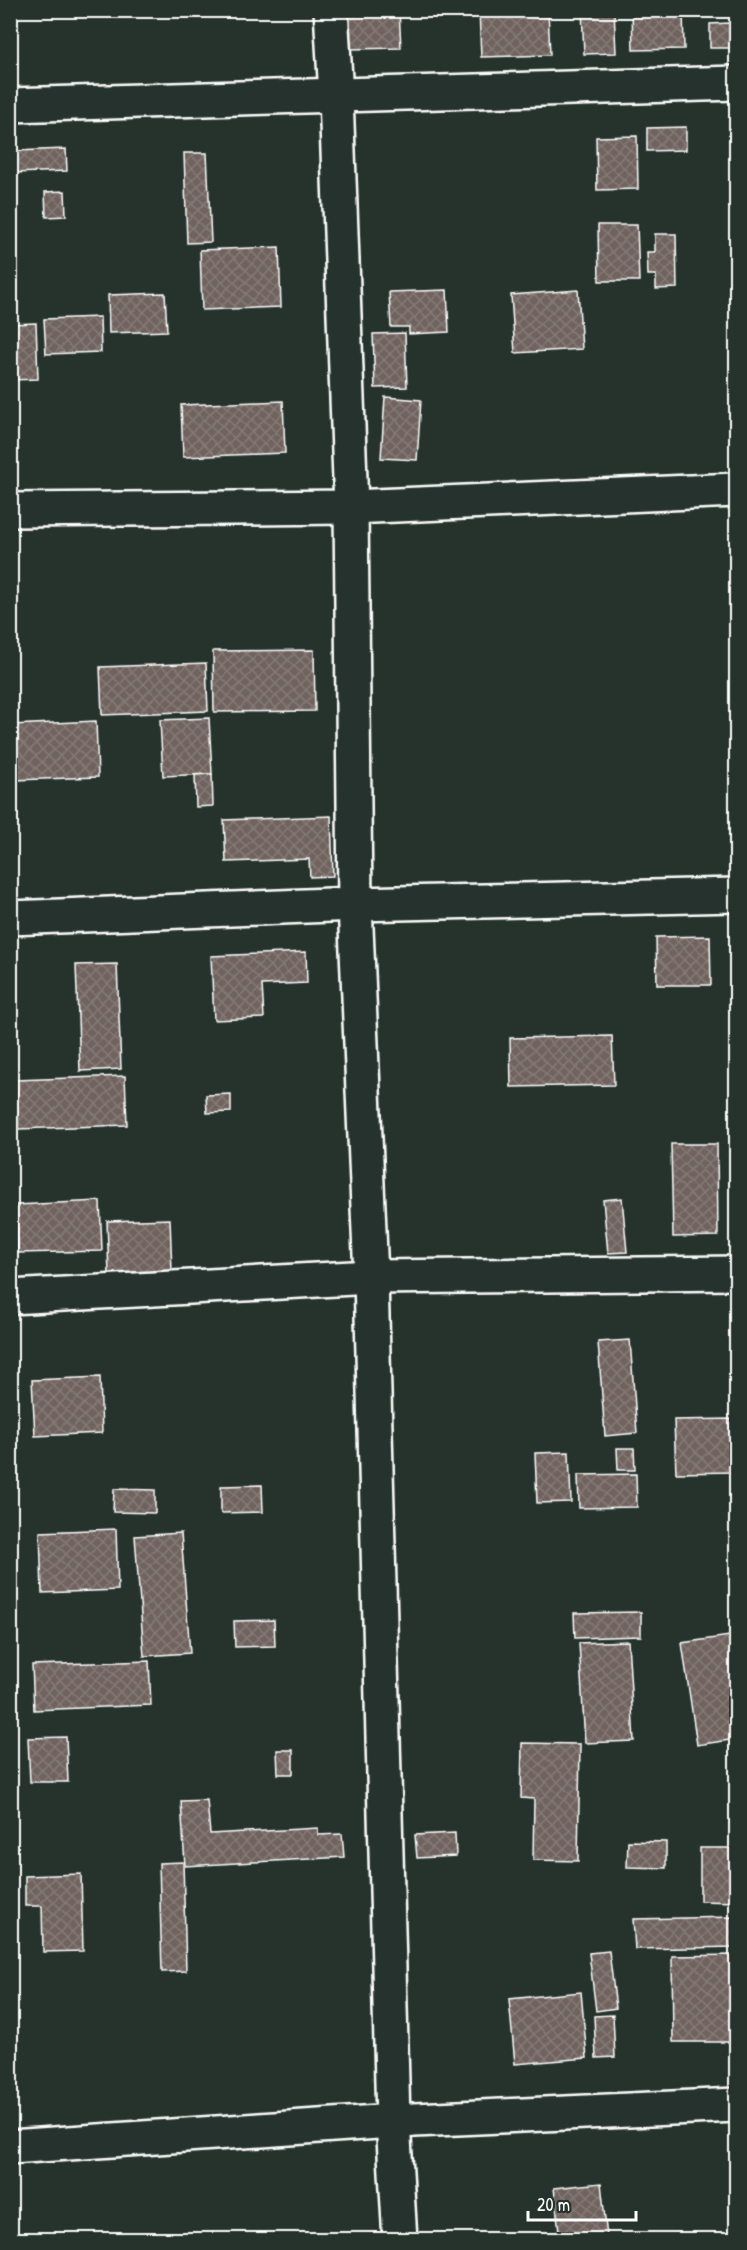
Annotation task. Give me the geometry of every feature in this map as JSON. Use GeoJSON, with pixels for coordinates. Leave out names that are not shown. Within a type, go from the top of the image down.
{"type":"FeatureCollection","features":[{"type":"Feature","properties":{"kind":"street"},"geometry":{"type":"LineString","coordinates":[[331,10],[351,507],[355,904],[371,1277],[393,2121],[400,2240]]}},
{"type":"Feature","properties":{"kind":"street"},"geometry":{"type":"LineString","coordinates":[[10,105],[736,83]]}},
{"type":"Feature","properties":{"kind":"street"},"geometry":{"type":"LineString","coordinates":[[10,510],[351,507],[736,490]]}},
{"type":"Feature","properties":{"kind":"street"},"geometry":{"type":"LineString","coordinates":[[10,918],[355,904],[736,895]]}},
{"type":"Feature","properties":{"kind":"street"},"geometry":{"type":"LineString","coordinates":[[10,1297],[371,1277],[736,1273]]}},
{"type":"Feature","properties":{"kind":"street"},"geometry":{"type":"LineString","coordinates":[[10,2147],[393,2121],[736,2105]]}},
{"type":"Feature","properties":{"kind":"building"},"geometry":{"type":"Polygon","coordinates":[[[348,10],[399,10],[401,48],[350,49],[348,10]]]}},
{"type":"Feature","properties":{"kind":"building"},"geometry":{"type":"Polygon","coordinates":[[[479,10],[548,10],[550,55],[481,57],[479,10]]]}},
{"type":"Feature","properties":{"kind":"building"},"geometry":{"type":"Polygon","coordinates":[[[582,10],[614,10],[616,53],[584,54],[582,10]]]}},
{"type":"Feature","properties":{"kind":"building"},"geometry":{"type":"Polygon","coordinates":[[[632,10],[683,10],[684,49],[633,50],[632,10]]]}},
{"type":"Feature","properties":{"kind":"building"},"geometry":{"type":"Polygon","coordinates":[[[730,23],[731,48],[710,48],[710,24],[730,23]]]}},
{"type":"Feature","properties":{"kind":"building"},"geometry":{"type":"Polygon","coordinates":[[[686,127],[686,150],[647,151],[647,128],[686,127]]]}},
{"type":"Feature","properties":{"kind":"building"},"geometry":{"type":"Polygon","coordinates":[[[637,136],[638,189],[597,190],[596,137],[637,136]]]}},
{"type":"Feature","properties":{"kind":"building"},"geometry":{"type":"Polygon","coordinates":[[[66,149],[67,171],[14,173],[14,151],[66,149]]]}},
{"type":"Feature","properties":{"kind":"building"},"geometry":{"type":"Polygon","coordinates":[[[184,153],[207,153],[211,242],[187,243],[184,153]]]}},
{"type":"Feature","properties":{"kind":"building"},"geometry":{"type":"Polygon","coordinates":[[[65,191],[66,216],[46,217],[45,192],[65,191]]]}},
{"type":"Feature","properties":{"kind":"building"},"geometry":{"type":"Polygon","coordinates":[[[598,225],[637,225],[639,281],[599,281],[598,225]]]}},
{"type":"Feature","properties":{"kind":"building"},"geometry":{"type":"Polygon","coordinates":[[[655,234],[676,234],[677,288],[656,289],[656,275],[648,275],[647,252],[655,252],[655,234]]]}},
{"type":"Feature","properties":{"kind":"building"},"geometry":{"type":"Polygon","coordinates":[[[279,247],[281,307],[202,310],[200,250],[279,247]]]}},
{"type":"Feature","properties":{"kind":"building"},"geometry":{"type":"Polygon","coordinates":[[[447,290],[449,332],[409,334],[409,327],[391,327],[389,292],[447,290]]]}},
{"type":"Feature","properties":{"kind":"building"},"geometry":{"type":"Polygon","coordinates":[[[578,290],[582,349],[515,353],[511,295],[578,290]]]}},
{"type":"Feature","properties":{"kind":"building"},"geometry":{"type":"Polygon","coordinates":[[[165,293],[167,331],[109,333],[108,295],[165,293]]]}},
{"type":"Feature","properties":{"kind":"building"},"geometry":{"type":"Polygon","coordinates":[[[100,317],[101,352],[46,354],[44,319],[100,317]]]}},
{"type":"Feature","properties":{"kind":"building"},"geometry":{"type":"Polygon","coordinates":[[[36,323],[38,379],[10,380],[10,324],[36,323]]]}},
{"type":"Feature","properties":{"kind":"building"},"geometry":{"type":"Polygon","coordinates":[[[405,333],[407,387],[375,388],[373,334],[405,333]]]}},
{"type":"Feature","properties":{"kind":"building"},"geometry":{"type":"Polygon","coordinates":[[[385,397],[421,400],[417,460],[381,458],[385,397]]]}},
{"type":"Feature","properties":{"kind":"building"},"geometry":{"type":"Polygon","coordinates":[[[283,401],[285,453],[183,457],[181,405],[283,401]]]}},
{"type":"Feature","properties":{"kind":"building"},"geometry":{"type":"Polygon","coordinates":[[[314,650],[315,711],[214,712],[213,651],[314,650]]]}},
{"type":"Feature","properties":{"kind":"building"},"geometry":{"type":"Polygon","coordinates":[[[206,663],[208,711],[102,715],[100,667],[206,663]]]}},
{"type":"Feature","properties":{"kind":"building"},"geometry":{"type":"Polygon","coordinates":[[[209,718],[212,774],[163,776],[160,720],[209,718]]]}},
{"type":"Feature","properties":{"kind":"building"},"geometry":{"type":"Polygon","coordinates":[[[96,721],[98,777],[15,780],[12,725],[96,721]]]}},
{"type":"Feature","properties":{"kind":"building"},"geometry":{"type":"Polygon","coordinates":[[[212,774],[213,806],[196,807],[195,775],[212,774]]]}},
{"type":"Feature","properties":{"kind":"building"},"geometry":{"type":"Polygon","coordinates":[[[331,816],[333,876],[310,877],[309,859],[226,862],[224,820],[331,816]]]}},
{"type":"Feature","properties":{"kind":"building"},"geometry":{"type":"Polygon","coordinates":[[[710,936],[711,985],[657,985],[656,937],[710,936]]]}},
{"type":"Feature","properties":{"kind":"building"},"geometry":{"type":"Polygon","coordinates":[[[306,952],[307,983],[262,985],[264,1018],[214,1020],[211,956],[306,952]]]}},
{"type":"Feature","properties":{"kind":"building"},"geometry":{"type":"Polygon","coordinates":[[[117,964],[121,1069],[80,1071],[76,965],[117,964]]]}},
{"type":"Feature","properties":{"kind":"building"},"geometry":{"type":"Polygon","coordinates":[[[612,1036],[614,1085],[511,1087],[510,1038],[612,1036]]]}},
{"type":"Feature","properties":{"kind":"building"},"geometry":{"type":"Polygon","coordinates":[[[125,1076],[127,1125],[18,1129],[16,1080],[125,1076]]]}},
{"type":"Feature","properties":{"kind":"building"},"geometry":{"type":"Polygon","coordinates":[[[231,1094],[231,1112],[207,1113],[206,1095],[231,1094]]]}},
{"type":"Feature","properties":{"kind":"building"},"geometry":{"type":"Polygon","coordinates":[[[671,1144],[717,1144],[718,1236],[673,1237],[671,1144]]]}},
{"type":"Feature","properties":{"kind":"building"},"geometry":{"type":"Polygon","coordinates":[[[622,1198],[627,1252],[608,1253],[603,1200],[622,1198]]]}},
{"type":"Feature","properties":{"kind":"building"},"geometry":{"type":"Polygon","coordinates":[[[100,1201],[102,1251],[18,1253],[16,1205],[100,1201]]]}},
{"type":"Feature","properties":{"kind":"building"},"geometry":{"type":"Polygon","coordinates":[[[170,1219],[172,1272],[109,1274],[107,1221],[170,1219]]]}},
{"type":"Feature","properties":{"kind":"building"},"geometry":{"type":"Polygon","coordinates":[[[630,1340],[637,1433],[605,1436],[598,1342],[630,1340]]]}},
{"type":"Feature","properties":{"kind":"building"},"geometry":{"type":"Polygon","coordinates":[[[100,1377],[102,1433],[35,1436],[32,1380],[100,1377]]]}},
{"type":"Feature","properties":{"kind":"building"},"geometry":{"type":"Polygon","coordinates":[[[731,1419],[732,1453],[736,1453],[736,1472],[676,1473],[674,1420],[731,1419]]]}},
{"type":"Feature","properties":{"kind":"building"},"geometry":{"type":"Polygon","coordinates":[[[617,1448],[634,1448],[635,1470],[618,1470],[617,1448]]]}},
{"type":"Feature","properties":{"kind":"building"},"geometry":{"type":"Polygon","coordinates":[[[569,1452],[571,1502],[537,1503],[535,1453],[569,1452]]]}},
{"type":"Feature","properties":{"kind":"building"},"geometry":{"type":"Polygon","coordinates":[[[636,1474],[637,1507],[579,1508],[578,1475],[636,1474]]]}},
{"type":"Feature","properties":{"kind":"building"},"geometry":{"type":"Polygon","coordinates":[[[262,1485],[263,1512],[221,1513],[221,1486],[262,1485]]]}},
{"type":"Feature","properties":{"kind":"building"},"geometry":{"type":"Polygon","coordinates":[[[114,1489],[155,1490],[155,1513],[113,1512],[114,1489]]]}},
{"type":"Feature","properties":{"kind":"building"},"geometry":{"type":"Polygon","coordinates":[[[116,1529],[118,1590],[42,1593],[40,1532],[116,1529]]]}},
{"type":"Feature","properties":{"kind":"building"},"geometry":{"type":"Polygon","coordinates":[[[181,1533],[190,1653],[144,1656],[135,1536],[181,1533]]]}},
{"type":"Feature","properties":{"kind":"building"},"geometry":{"type":"Polygon","coordinates":[[[641,1612],[641,1636],[575,1638],[574,1613],[641,1612]]]}},
{"type":"Feature","properties":{"kind":"building"},"geometry":{"type":"Polygon","coordinates":[[[274,1620],[275,1646],[235,1647],[234,1621],[274,1620]]]}},
{"type":"Feature","properties":{"kind":"building"},"geometry":{"type":"Polygon","coordinates":[[[736,1635],[736,1739],[697,1745],[682,1643],[736,1635]]]}},
{"type":"Feature","properties":{"kind":"building"},"geometry":{"type":"Polygon","coordinates":[[[628,1641],[634,1741],[585,1743],[579,1643],[628,1641]]]}},
{"type":"Feature","properties":{"kind":"building"},"geometry":{"type":"Polygon","coordinates":[[[149,1661],[151,1705],[34,1710],[32,1665],[149,1661]]]}},
{"type":"Feature","properties":{"kind":"building"},"geometry":{"type":"Polygon","coordinates":[[[66,1737],[68,1782],[30,1782],[28,1738],[66,1737]]]}},
{"type":"Feature","properties":{"kind":"building"},"geometry":{"type":"Polygon","coordinates":[[[522,1743],[580,1744],[578,1861],[533,1860],[534,1799],[521,1798],[522,1743]]]}},
{"type":"Feature","properties":{"kind":"building"},"geometry":{"type":"Polygon","coordinates":[[[277,1750],[293,1750],[293,1774],[278,1774],[277,1750]]]}},
{"type":"Feature","properties":{"kind":"building"},"geometry":{"type":"Polygon","coordinates":[[[207,1800],[210,1834],[318,1828],[318,1835],[342,1834],[344,1857],[185,1866],[181,1801],[207,1800]]]}},
{"type":"Feature","properties":{"kind":"building"},"geometry":{"type":"Polygon","coordinates":[[[455,1833],[456,1856],[417,1858],[415,1835],[455,1833]]]}},
{"type":"Feature","properties":{"kind":"building"},"geometry":{"type":"Polygon","coordinates":[[[628,1841],[666,1842],[666,1868],[627,1867],[628,1841]]]}},
{"type":"Feature","properties":{"kind":"building"},"geometry":{"type":"Polygon","coordinates":[[[700,1848],[736,1848],[736,1902],[700,1901],[700,1848]]]}},
{"type":"Feature","properties":{"kind":"building"},"geometry":{"type":"Polygon","coordinates":[[[183,1862],[186,1971],[162,1972],[159,1863],[183,1862]]]}},
{"type":"Feature","properties":{"kind":"building"},"geometry":{"type":"Polygon","coordinates":[[[81,1874],[83,1951],[43,1952],[42,1906],[25,1906],[25,1876],[81,1874]]]}},
{"type":"Feature","properties":{"kind":"building"},"geometry":{"type":"Polygon","coordinates":[[[736,1917],[736,1947],[635,1949],[633,1919],[736,1917]]]}},
{"type":"Feature","properties":{"kind":"building"},"geometry":{"type":"Polygon","coordinates":[[[609,1951],[616,2008],[596,2011],[589,1953],[609,1951]]]}},
{"type":"Feature","properties":{"kind":"building"},"geometry":{"type":"Polygon","coordinates":[[[736,1955],[736,2042],[673,2042],[672,1956],[736,1955]]]}},
{"type":"Feature","properties":{"kind":"building"},"geometry":{"type":"Polygon","coordinates":[[[581,1992],[587,2058],[515,2064],[509,1999],[581,1992]]]}},
{"type":"Feature","properties":{"kind":"building"},"geometry":{"type":"Polygon","coordinates":[[[613,2015],[615,2057],[596,2058],[594,2016],[613,2015]]]}},
{"type":"Feature","properties":{"kind":"building"},"geometry":{"type":"Polygon","coordinates":[[[601,2183],[607,2237],[560,2240],[554,2188],[601,2183]]]}}]}
